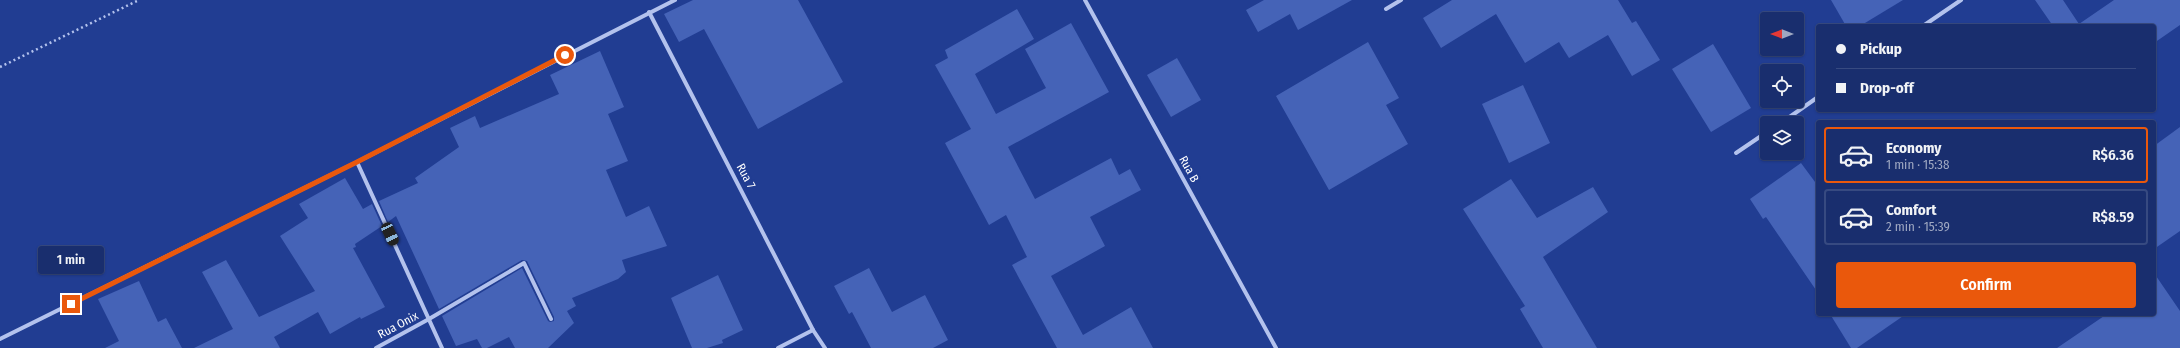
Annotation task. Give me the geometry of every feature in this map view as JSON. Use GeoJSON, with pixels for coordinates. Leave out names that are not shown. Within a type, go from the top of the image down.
{"type":"FeatureCollection","features":[{"type":"Feature","properties":{"kind":"street"},"geometry":{"type":"LineString","coordinates":[[0,339],[357,162],[675,0]]}},
{"type":"Feature","properties":{"kind":"street","name":"Rua B"},"geometry":{"type":"LineString","coordinates":[[1085,0],[1276,348]]}},
{"type":"Feature","properties":{"kind":"street"},"geometry":{"type":"LineString","coordinates":[[1386,9],[1402,0]]}},
{"type":"Feature","properties":{"kind":"street"},"geometry":{"type":"LineString","coordinates":[[1926,24],[1961,0]]}},
{"type":"Feature","properties":{"kind":"street","name":"Rua 7"},"geometry":{"type":"LineString","coordinates":[[649,12],[813,330],[825,348]]}},
{"type":"Feature","properties":{"kind":"street"},"geometry":{"type":"LineString","coordinates":[[1790,116],[1816,98]]}},
{"type":"Feature","properties":{"kind":"street"},"geometry":{"type":"LineString","coordinates":[[1736,153],[1760,137]]}},
{"type":"Feature","properties":{"kind":"street"},"geometry":{"type":"LineString","coordinates":[[357,162],[442,348]]}},
{"type":"Feature","properties":{"kind":"street","name":"Rua Onix"},"geometry":{"type":"LineString","coordinates":[[376,348],[429,320],[524,264],[551,319]]}},
{"type":"Feature","properties":{"kind":"street"},"geometry":{"type":"LineString","coordinates":[[778,348],[813,330]]}},
{"type":"Feature","properties":{"kind":"path"},"geometry":{"type":"LineString","coordinates":[[0,67],[138,0]]}},
{"type":"Feature","properties":{"kind":"building"},"geometry":{"type":"Polygon","coordinates":[[[693,0],[798,0],[843,82],[758,129],[704,29],[679,42],[664,14],[693,0]]]}},
{"type":"Feature","properties":{"kind":"building"},"geometry":{"type":"Polygon","coordinates":[[[1264,0],[1352,0],[1298,30],[1290,14],[1258,32],[1246,10],[1264,0]]]}},
{"type":"Feature","properties":{"kind":"building"},"geometry":{"type":"Polygon","coordinates":[[[1452,0],[1618,0],[1632,23],[1636,21],[1660,60],[1632,76],[1608,35],[1569,58],[1559,42],[1525,63],[1496,14],[1441,48],[1423,18],[1452,0]]]}},
{"type":"Feature","properties":{"kind":"building"},"geometry":{"type":"Polygon","coordinates":[[[1831,0],[1903,0],[1863,24],[1845,24],[1831,0]]]}},
{"type":"Feature","properties":{"kind":"building"},"geometry":{"type":"Polygon","coordinates":[[[2035,0],[2063,0],[2079,24],[2052,24],[2035,0]]]}},
{"type":"Feature","properties":{"kind":"building"},"geometry":{"type":"Polygon","coordinates":[[[2114,0],[2180,0],[2180,25],[2156,42],[2156,24],[2079,24],[2114,0]]]}},
{"type":"Feature","properties":{"kind":"building"},"geometry":{"type":"Polygon","coordinates":[[[1017,9],[1034,39],[975,74],[996,114],[1046,88],[1025,49],[1071,23],[1109,92],[1008,147],[1035,199],[1111,158],[1119,175],[1130,169],[1141,190],[1090,217],[1105,246],[1051,276],[1083,335],[1131,307],[1153,348],[1057,348],[1012,265],[1027,257],[1006,215],[989,225],[945,143],[971,129],[935,65],[948,58],[945,50],[1017,9]]]}},
{"type":"Feature","properties":{"kind":"building"},"geometry":{"type":"Polygon","coordinates":[[[1368,42],[1399,98],[1386,105],[1408,144],[1329,190],[1276,96],[1368,42]]]}},
{"type":"Feature","properties":{"kind":"building"},"geometry":{"type":"Polygon","coordinates":[[[1713,44],[1751,108],[1711,132],[1672,69],[1713,44]]]}},
{"type":"Feature","properties":{"kind":"building"},"geometry":{"type":"Polygon","coordinates":[[[600,51],[624,107],[608,114],[628,161],[606,170],[626,217],[649,206],[667,246],[622,260],[626,272],[618,279],[572,298],[576,306],[567,311],[574,323],[548,348],[515,348],[509,337],[487,348],[482,348],[477,339],[456,346],[442,316],[522,268],[548,321],[554,321],[554,317],[527,261],[522,260],[439,309],[396,216],[388,222],[379,201],[418,183],[415,178],[459,147],[450,128],[475,116],[480,128],[559,94],[550,75],[600,51]]]}},
{"type":"Feature","properties":{"kind":"building"},"geometry":{"type":"Polygon","coordinates":[[[1177,58],[1201,100],[1171,117],[1147,75],[1177,58]]]}},
{"type":"Feature","properties":{"kind":"building"},"geometry":{"type":"Polygon","coordinates":[[[1523,85],[1550,143],[1509,163],[1482,104],[1523,85]]]}},
{"type":"Feature","properties":{"kind":"building"},"geometry":{"type":"Polygon","coordinates":[[[2180,127],[2180,231],[2156,248],[2156,145],[2180,127]]]}},
{"type":"Feature","properties":{"kind":"building"},"geometry":{"type":"Polygon","coordinates":[[[1801,163],[1816,183],[1816,290],[1766,217],[1763,219],[1750,199],[1801,163]]]}},
{"type":"Feature","properties":{"kind":"building"},"geometry":{"type":"Polygon","coordinates":[[[345,178],[363,209],[372,204],[382,226],[355,244],[356,247],[353,248],[385,307],[361,319],[360,317],[330,334],[318,312],[274,337],[280,348],[194,348],[233,329],[202,272],[226,260],[259,317],[315,291],[280,236],[308,218],[299,204],[345,178]]]}},
{"type":"Feature","properties":{"kind":"building"},"geometry":{"type":"Polygon","coordinates":[[[1511,179],[1537,218],[1593,187],[1608,212],[1543,257],[1597,348],[1543,348],[1520,309],[1525,306],[1463,209],[1511,179]]]}},
{"type":"Feature","properties":{"kind":"building"},"geometry":{"type":"Polygon","coordinates":[[[869,268],[892,312],[925,295],[948,340],[933,348],[871,348],[852,312],[849,314],[834,286],[869,268]]]}},
{"type":"Feature","properties":{"kind":"building"},"geometry":{"type":"Polygon","coordinates":[[[718,275],[743,330],[722,340],[723,343],[707,348],[692,348],[671,298],[718,275]]]}},
{"type":"Feature","properties":{"kind":"building"},"geometry":{"type":"Polygon","coordinates":[[[2156,276],[2180,311],[2180,348],[2057,348],[2104,316],[2156,316],[2156,276]]]}},
{"type":"Feature","properties":{"kind":"building"},"geometry":{"type":"Polygon","coordinates":[[[139,281],[158,322],[166,318],[182,348],[105,348],[119,341],[98,299],[139,281]]]}},
{"type":"Feature","properties":{"kind":"building"},"geometry":{"type":"Polygon","coordinates":[[[1831,316],[1903,316],[1857,348],[1851,348],[1831,316]]]}},
{"type":"Feature","properties":{"kind":"route"},"geometry":{"type":"LineString","coordinates":[[71,304],[357,162],[565,55]]}}]}
